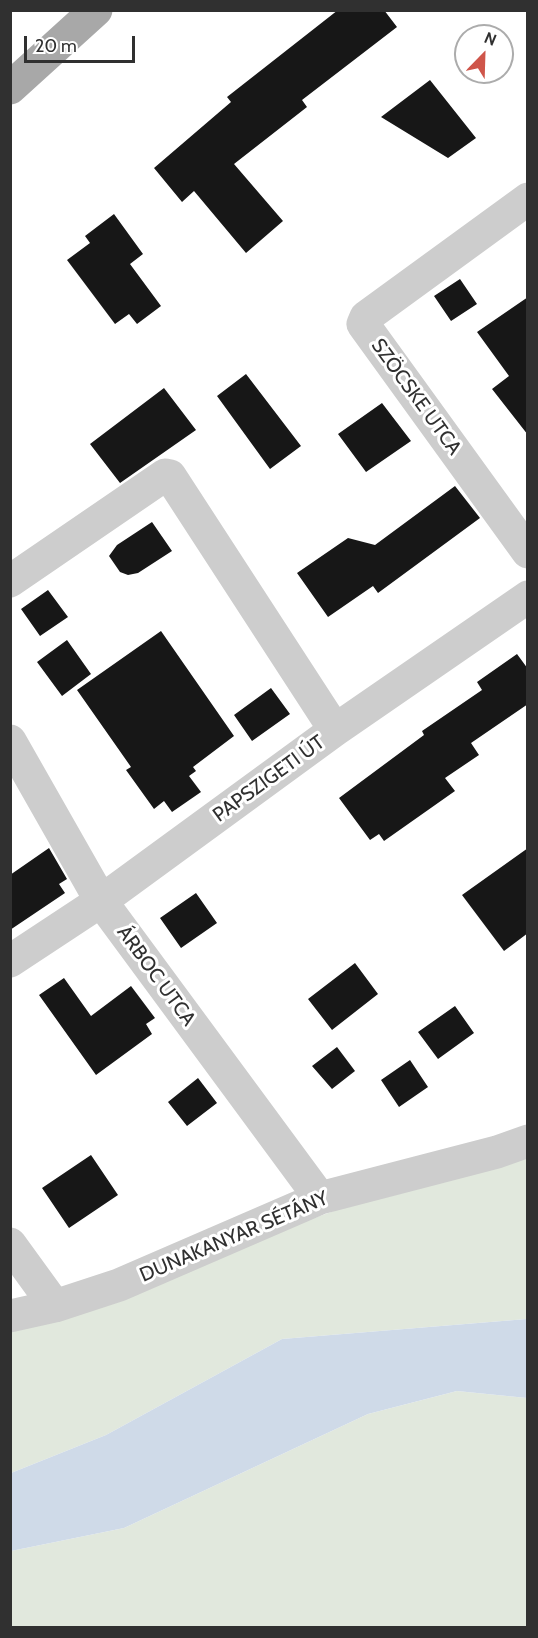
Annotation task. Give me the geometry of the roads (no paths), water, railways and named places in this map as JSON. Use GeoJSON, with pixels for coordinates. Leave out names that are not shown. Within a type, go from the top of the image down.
{"type":"FeatureCollection","features":[{"type":"Feature","properties":{"kind":"main road"},"geometry":{"type":"LineString","coordinates":[[10,88],[96,10]]}},
{"type":"Feature","properties":{"kind":"street","name":"SZÖCSKE UTCA"},"geometry":{"type":"LineString","coordinates":[[528,199],[366,317],[363,324],[528,552]]}},
{"type":"Feature","properties":{"kind":"street"},"geometry":{"type":"LineString","coordinates":[[10,581],[165,475],[170,476],[335,730]]}},
{"type":"Feature","properties":{"kind":"street","name":"PAPSZIGETI ÚT"},"geometry":{"type":"LineString","coordinates":[[10,961],[101,901],[335,730],[528,597]]}},
{"type":"Feature","properties":{"kind":"street","name":"ÁRBOC UTCA"},"geometry":{"type":"LineString","coordinates":[[10,741],[101,901],[320,1198]]}},
{"type":"Feature","properties":{"kind":"street","name":"DUNAKANYAR SÉTÁNY"},"geometry":{"type":"LineString","coordinates":[[10,1316],[55,1306],[119,1285],[320,1198],[497,1152],[528,1141]]}},
{"type":"Feature","properties":{"kind":"street"},"geometry":{"type":"LineString","coordinates":[[10,1244],[55,1306]]}},
{"type":"Feature","properties":{"kind":"water"},"geometry":{"type":"Polygon","coordinates":[[[527,1319],[527,1398],[457,1391],[368,1414],[124,1528],[11,1551],[11,1473],[106,1435],[282,1339],[527,1319]]]}}]}
